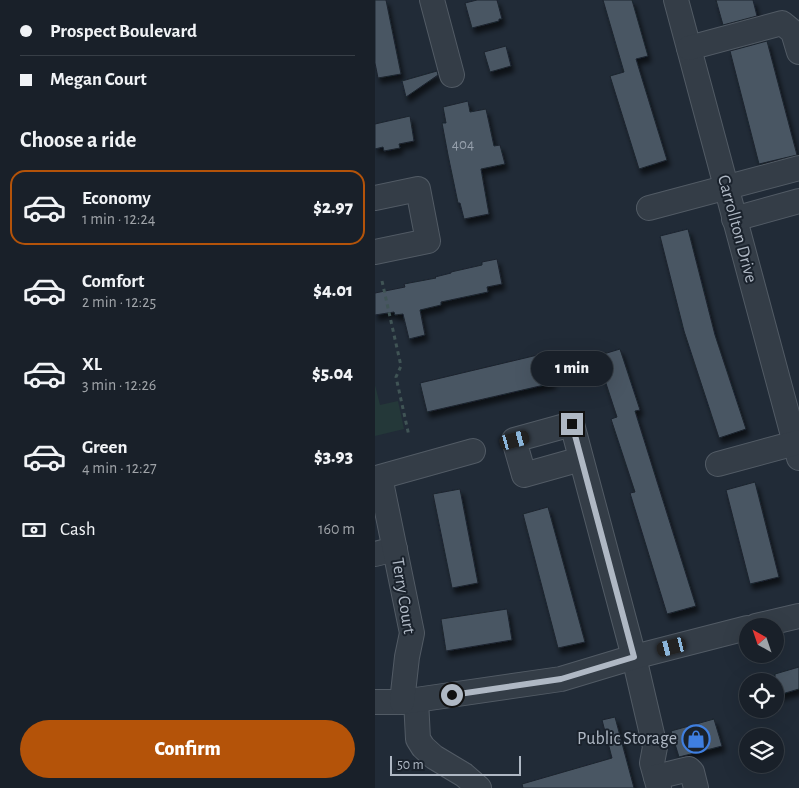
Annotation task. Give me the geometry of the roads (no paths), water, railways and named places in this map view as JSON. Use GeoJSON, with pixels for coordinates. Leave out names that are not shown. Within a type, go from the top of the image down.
{"type":"FeatureCollection","features":[{"type":"Feature","properties":{"kind":"street"},"geometry":{"type":"LineString","coordinates":[[432,0],[452,75]]}},
{"type":"Feature","properties":{"kind":"street","name":"Carrollton Drive"},"geometry":{"type":"LineString","coordinates":[[676,0],[725,187],[798,448]]}},
{"type":"Feature","properties":{"kind":"street"},"geometry":{"type":"LineString","coordinates":[[689,48],[782,23],[793,32],[799,52]]}},
{"type":"Feature","properties":{"kind":"street"},"geometry":{"type":"LineString","coordinates":[[649,208],[799,168]]}},
{"type":"Feature","properties":{"kind":"street"},"geometry":{"type":"LineString","coordinates":[[375,198],[417,190],[428,241],[375,252]]}},
{"type":"Feature","properties":{"kind":"street"},"geometry":{"type":"LineString","coordinates":[[735,219],[799,201]]}},
{"type":"Feature","properties":{"kind":"street"},"geometry":{"type":"LineString","coordinates":[[719,464],[798,448]]}},
{"type":"Feature","properties":{"kind":"street","name":"Terry Court"},"geometry":{"type":"LineString","coordinates":[[473,451],[380,476],[385,552],[412,633],[407,658],[409,701],[418,739],[433,757],[464,775],[479,788]]}},
{"type":"Feature","properties":{"kind":"street"},"geometry":{"type":"LineString","coordinates":[[581,459],[634,657],[655,747],[652,763],[657,782],[689,769],[692,772],[696,788]]}},
{"type":"Feature","properties":{"kind":"street"},"geometry":{"type":"LineString","coordinates":[[784,619],[799,616]]}},
{"type":"Feature","properties":{"kind":"street"},"geometry":{"type":"LineString","coordinates":[[375,702],[409,701],[561,679],[634,657],[739,630]]}},
{"type":"Feature","properties":{"kind":"place","name":"Public Storage"},"geometry":{"type":"Point","coordinates":[696,739]}}]}
